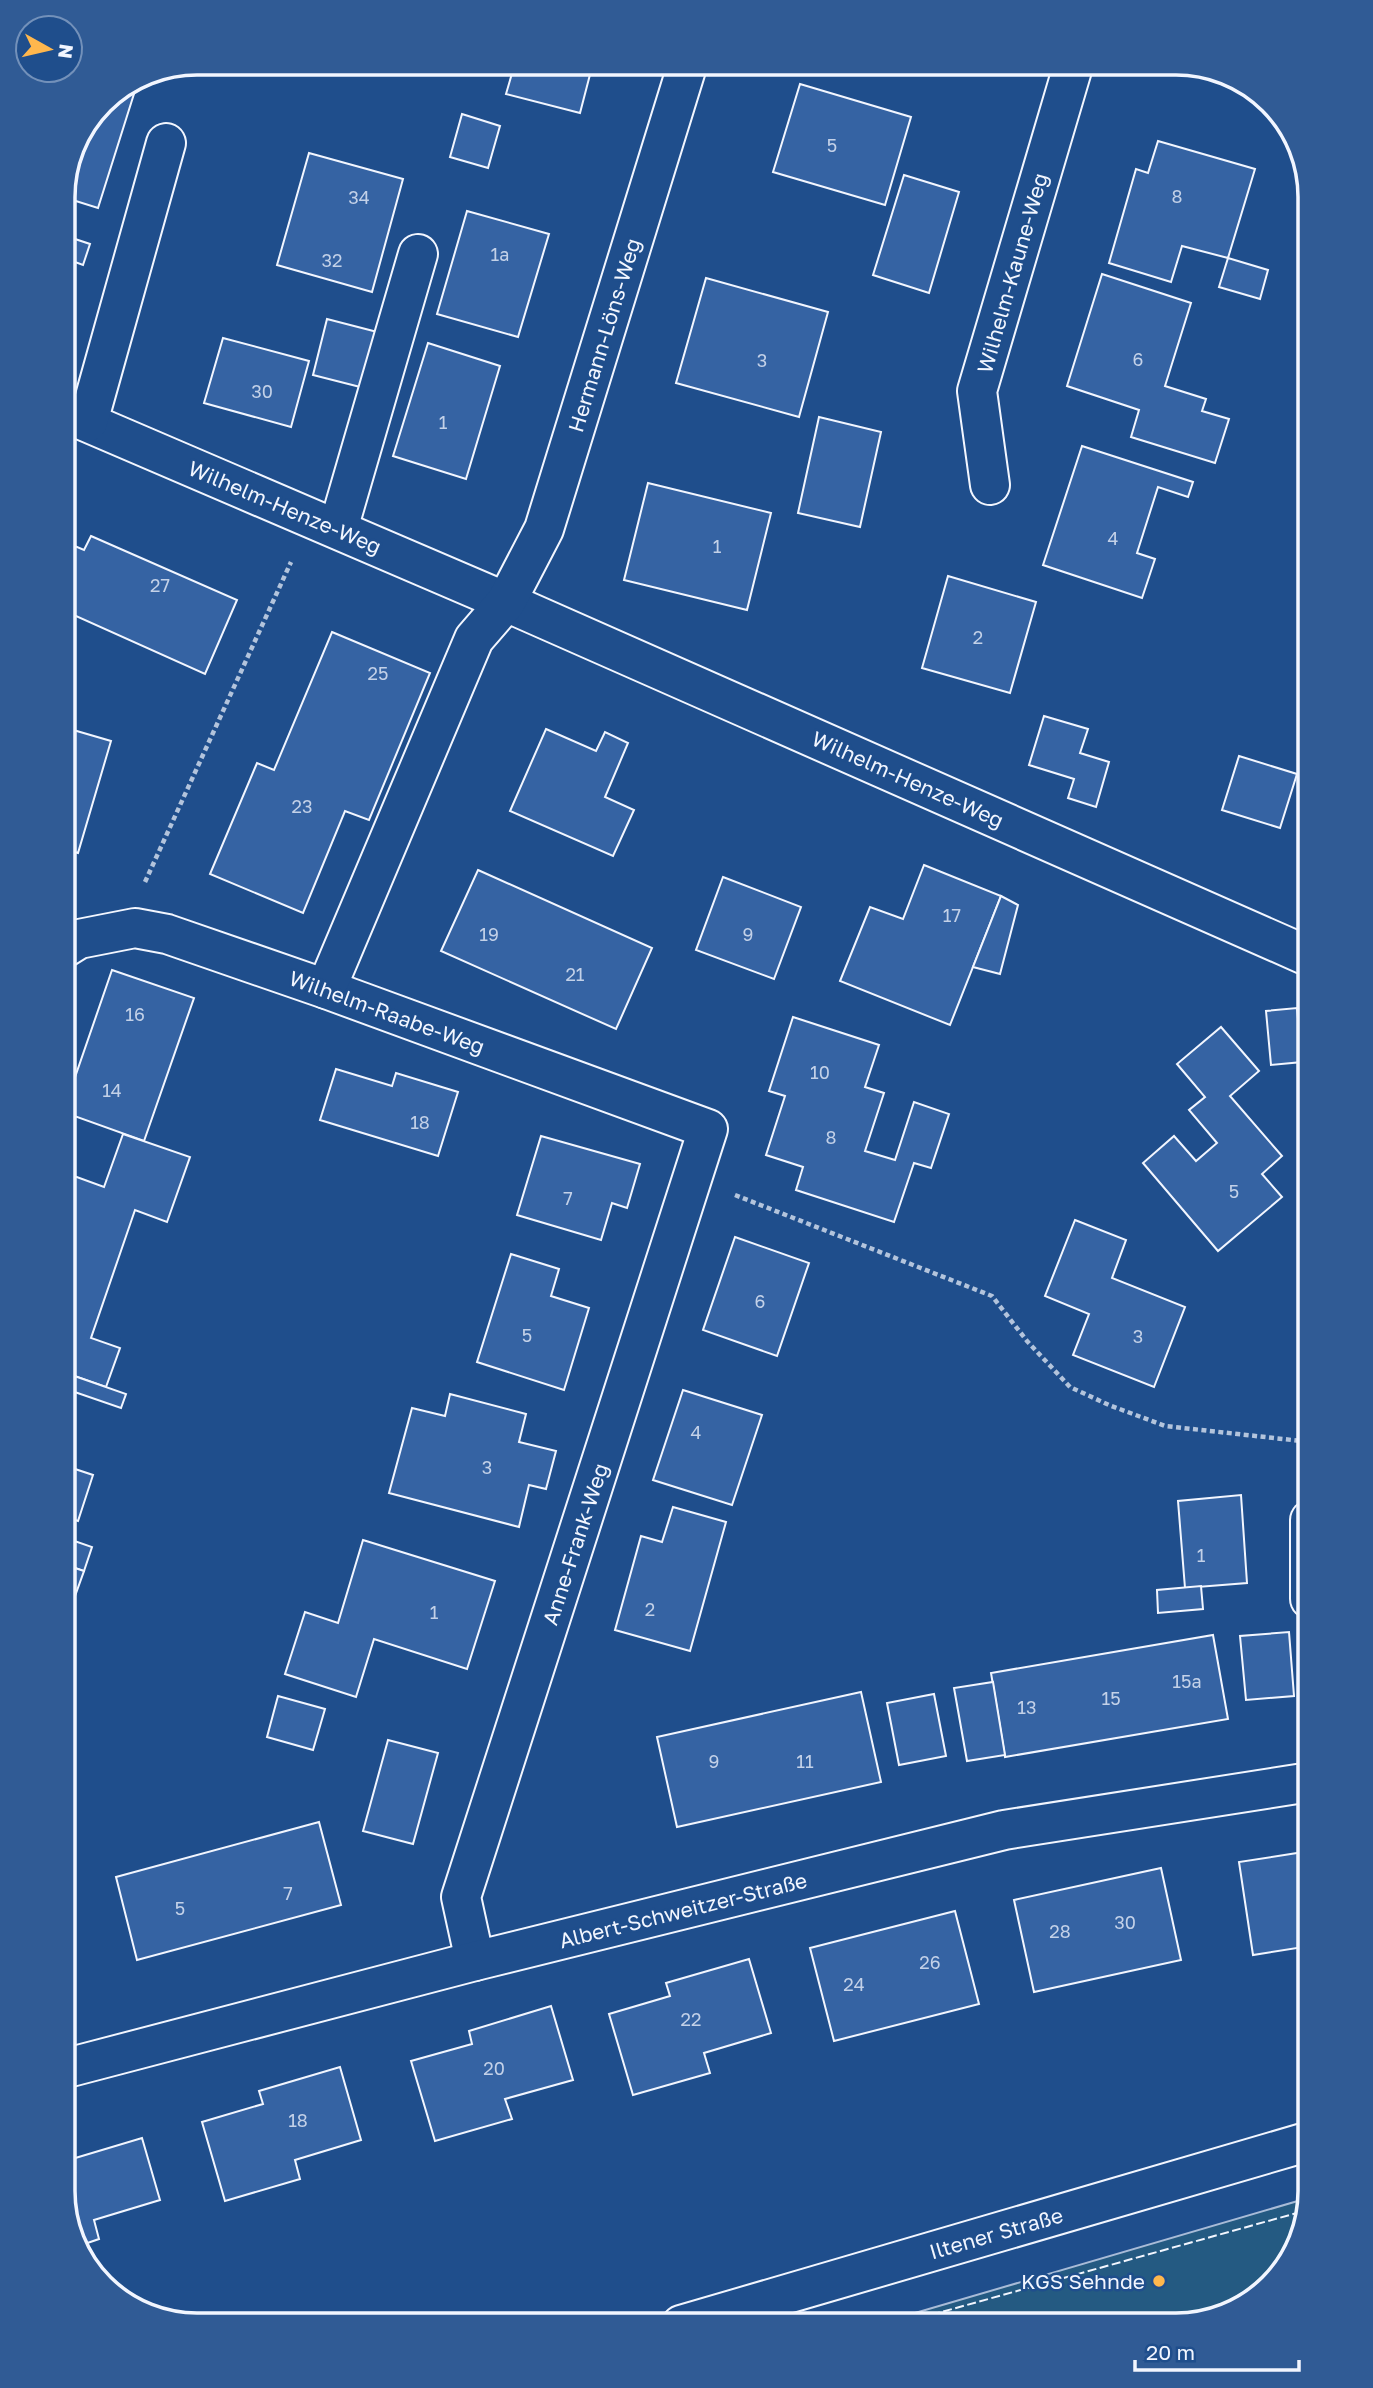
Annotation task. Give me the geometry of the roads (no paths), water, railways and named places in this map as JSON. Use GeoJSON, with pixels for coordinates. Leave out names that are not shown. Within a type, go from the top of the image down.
{"type":"FeatureCollection","features":[{"type":"Feature","properties":{"kind":"street","name":"Hermann-Löns-Weg"},"geometry":{"type":"LineString","coordinates":[[506,602],[544,529],[684,75]]}},
{"type":"Feature","properties":{"kind":"street","name":"Wilhelm-Kaune-Weg"},"geometry":{"type":"LineString","coordinates":[[990,485],[977,391],[1070,76]]}},
{"type":"Feature","properties":{"kind":"street"},"geometry":{"type":"LineString","coordinates":[[76,414],[166,143]]}},
{"type":"Feature","properties":{"kind":"street"},"geometry":{"type":"LineString","coordinates":[[324,524],[418,254]]}},
{"type":"Feature","properties":{"kind":"street","name":"Wilhelm-Henze-Weg"},"geometry":{"type":"LineString","coordinates":[[76,417],[506,602],[1298,952]]}},
{"type":"Feature","properties":{"kind":"street"},"geometry":{"type":"LineString","coordinates":[[326,989],[474,639],[506,602]]}},
{"type":"Feature","properties":{"kind":"street","name":"Wilhelm-Raabe-Weg"},"geometry":{"type":"LineString","coordinates":[[76,941],[135,928],[167,934],[326,989],[708,1129]]}},
{"type":"Feature","properties":{"kind":"street","name":"Anne-Frank-Weg"},"geometry":{"type":"LineString","coordinates":[[475,1961],[461,1897],[708,1129]]}},
{"type":"Feature","properties":{"kind":"street","name":"Albert-Schweitzer-Straße"},"geometry":{"type":"LineString","coordinates":[[75,2066],[475,1961],[1004,1830],[1298,1785]]}},
{"type":"Feature","properties":{"kind":"street","name":"Iltener Straße"},"geometry":{"type":"LineString","coordinates":[[724,2313],[1298,2145]]}},
{"type":"Feature","properties":{"kind":"place","name":"KGS Sehnde"},"geometry":{"type":"Point","coordinates":[1159,2281]}}]}
